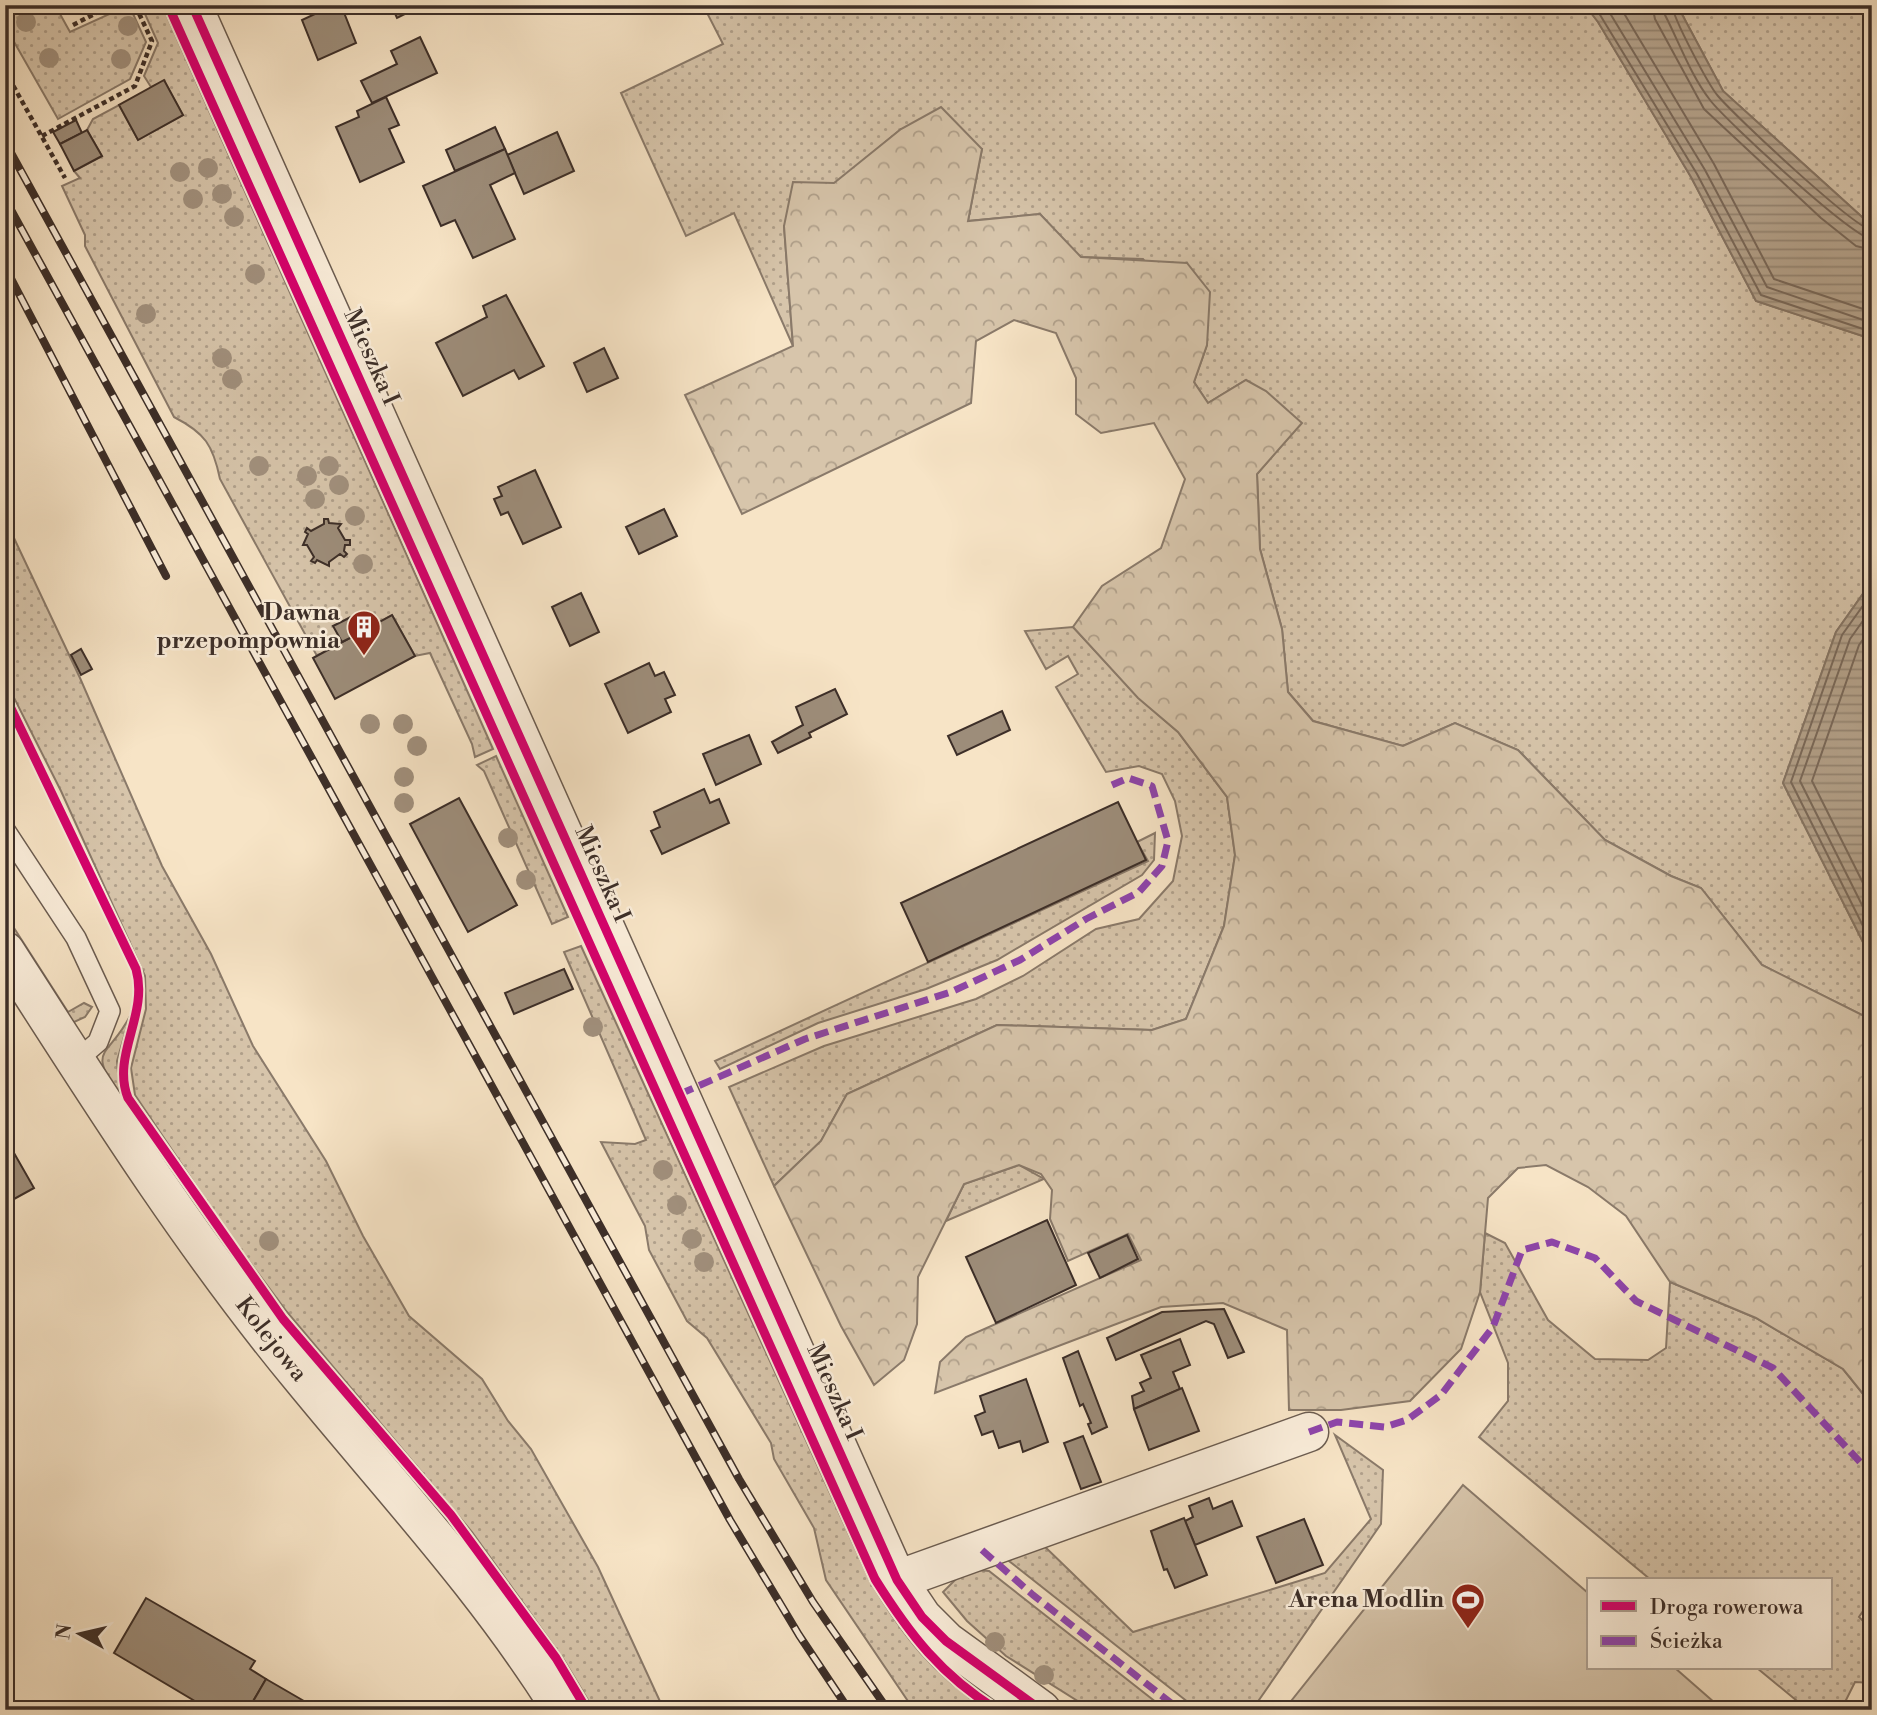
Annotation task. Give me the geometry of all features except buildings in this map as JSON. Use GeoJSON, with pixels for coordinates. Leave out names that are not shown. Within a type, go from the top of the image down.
{"type":"FeatureCollection","features":[{"type":"Feature","properties":{"kind":"street","name":"Mieszka I"},"geometry":{"type":"LineString","coordinates":[[192,5],[898,1580],[922,1617],[946,1641],[1041,1710]]}},
{"type":"Feature","properties":{"kind":"street","name":"Kolejowa"},"geometry":{"type":"LineString","coordinates":[[5,951],[224,1279],[301,1377],[432,1530],[541,1676],[562,1710]]}},
{"type":"Feature","properties":{"kind":"street"},"geometry":{"type":"LineString","coordinates":[[898,1580],[1309,1432]]}},
{"type":"Feature","properties":{"kind":"lane"},"geometry":{"type":"LineString","coordinates":[[5,830],[76,938],[110,1011],[98,1042],[76,1061]]}},
{"type":"Feature","properties":{"kind":"path"},"geometry":{"type":"LineString","coordinates":[[73,25],[112,5]]}},
{"type":"Feature","properties":{"kind":"path"},"geometry":{"type":"LineString","coordinates":[[42,136],[135,86],[152,41],[135,5]]}},
{"type":"Feature","properties":{"kind":"path"},"geometry":{"type":"LineString","coordinates":[[5,71],[65,178]]}},
{"type":"Feature","properties":{"kind":"green space"},"geometry":{"type":"Polygon","coordinates":[[[5,5],[55,5],[70,32],[129,5],[146,42],[130,79],[58,119],[5,26],[5,5]]]}},
{"type":"Feature","properties":{"kind":"green space"},"geometry":{"type":"Polygon","coordinates":[[[141,5],[162,5],[493,749],[475,757],[472,744],[430,653],[415,656],[392,615],[360,633],[350,617],[334,626],[342,642],[317,656],[220,479],[211,449],[200,435],[174,417],[85,246],[85,235],[62,186],[80,178],[74,171],[102,156],[87,130],[93,119],[119,105],[138,140],[183,115],[164,81],[151,87],[144,76],[158,43],[141,5]]]}},
{"type":"Feature","properties":{"kind":"green space"},"geometry":{"type":"Polygon","coordinates":[[[703,5],[1585,5],[1598,22],[1691,177],[1756,301],[1872,339],[1872,581],[1836,632],[1783,783],[1872,960],[1872,1020],[1762,965],[1701,888],[1671,876],[1605,840],[1518,750],[1455,723],[1403,746],[1313,721],[1288,692],[1282,629],[1260,549],[1257,474],[1301,423],[1246,380],[1208,403],[1194,382],[1207,345],[1143,259],[1080,257],[1040,214],[968,221],[982,149],[901,129],[784,226],[793,346],[734,213],[686,236],[621,93],[723,44],[703,5]]]}},
{"type":"Feature","properties":{"kind":"green space"},"geometry":{"type":"Polygon","coordinates":[[[1677,5],[1872,5],[1872,226],[1723,91],[1677,5]]]}},
{"type":"Feature","properties":{"kind":"green space"},"geometry":{"type":"Polygon","coordinates":[[[941,107],[982,149],[968,221],[1040,214],[1081,257],[1187,263],[1210,292],[1207,345],[1194,382],[1208,403],[1246,380],[1266,391],[1302,423],[1257,474],[1260,549],[1282,629],[1288,692],[1313,721],[1403,746],[1455,723],[1518,750],[1605,840],[1671,876],[1701,888],[1762,965],[1872,1020],[1872,1405],[1843,1369],[1756,1318],[1670,1282],[1626,1216],[1588,1187],[1546,1165],[1518,1168],[1488,1198],[1480,1292],[1461,1349],[1410,1401],[1341,1410],[1289,1410],[1287,1330],[1223,1303],[1161,1307],[935,1393],[940,1362],[966,1337],[1141,1260],[1128,1234],[1068,1261],[1050,1219],[1052,1190],[1041,1174],[1019,1165],[964,1184],[918,1277],[917,1324],[904,1360],[874,1385],[841,1326],[774,1186],[821,1141],[847,1094],[997,1025],[1152,1030],[1186,1019],[1224,926],[1235,855],[1227,797],[1178,732],[1138,698],[1073,627],[1102,586],[1161,548],[1185,479],[1154,423],[1101,433],[1076,414],[1076,378],[1056,333],[1014,320],[976,341],[971,403],[742,514],[685,395],[793,346],[784,226],[793,182],[834,183],[901,129],[941,107]]]}},
{"type":"Feature","properties":{"kind":"green space"},"geometry":{"type":"Polygon","coordinates":[[[5,519],[80,678],[162,866],[211,954],[253,1046],[326,1161],[363,1236],[409,1316],[482,1379],[508,1421],[531,1449],[598,1567],[664,1710],[594,1710],[564,1660],[472,1532],[287,1312],[228,1233],[135,1095],[131,1068],[146,1009],[145,976],[61,791],[5,680],[5,519]]]}},
{"type":"Feature","properties":{"kind":"green space"},"geometry":{"type":"Polygon","coordinates":[[[1073,627],[1138,697],[1178,732],[1227,797],[1235,855],[1224,926],[1186,1019],[1152,1030],[997,1025],[847,1094],[821,1141],[774,1186],[729,1087],[824,1046],[976,999],[1023,976],[1096,929],[1139,919],[1173,881],[1182,836],[1175,801],[1162,774],[1139,766],[1106,772],[1056,687],[1078,674],[1068,656],[1046,669],[1025,631],[1073,627]]]}},
{"type":"Feature","properties":{"kind":"green space"},"geometry":{"type":"Polygon","coordinates":[[[496,756],[568,917],[552,924],[484,771],[477,765],[496,756]]]}},
{"type":"Feature","properties":{"kind":"green space"},"geometry":{"type":"Polygon","coordinates":[[[1155,833],[1154,860],[1142,875],[997,960],[926,989],[818,1023],[720,1069],[715,1061],[1148,861],[1137,842],[1155,833]]]}},
{"type":"Feature","properties":{"kind":"green space"},"geometry":{"type":"Polygon","coordinates":[[[5,914],[68,1012],[84,1003],[92,1007],[85,1017],[72,1023],[5,921],[5,914]]]}},
{"type":"Feature","properties":{"kind":"green space"},"geometry":{"type":"Polygon","coordinates":[[[581,946],[870,1581],[907,1637],[921,1653],[951,1683],[988,1710],[914,1710],[826,1580],[814,1528],[774,1459],[771,1443],[707,1338],[687,1321],[649,1250],[645,1226],[601,1142],[635,1144],[646,1140],[564,952],[581,946]]]}},
{"type":"Feature","properties":{"kind":"green space"},"geometry":{"type":"Polygon","coordinates":[[[130,1016],[117,1061],[120,1097],[104,1069],[102,1060],[130,1016]]]}},
{"type":"Feature","properties":{"kind":"green space"},"geometry":{"type":"Polygon","coordinates":[[[1019,1165],[1044,1179],[946,1221],[964,1184],[1019,1165]]]}},
{"type":"Feature","properties":{"kind":"green space"},"geometry":{"type":"Polygon","coordinates":[[[1485,1233],[1505,1243],[1548,1320],[1595,1359],[1648,1360],[1666,1348],[1670,1282],[1756,1318],[1843,1369],[1872,1405],[1872,1598],[1859,1617],[1872,1630],[1872,1683],[1855,1682],[1844,1704],[1850,1710],[1808,1710],[1759,1670],[1832,1670],[1832,1578],[1649,1578],[1479,1437],[1508,1401],[1508,1363],[1480,1292],[1485,1233]]]}},
{"type":"Feature","properties":{"kind":"green space"},"geometry":{"type":"Polygon","coordinates":[[[1335,1435],[1383,1470],[1381,1524],[1252,1710],[1198,1710],[1009,1561],[1039,1541],[1133,1632],[1325,1573],[1371,1519],[1335,1435]]]}},
{"type":"Feature","properties":{"kind":"green space","name":"Arena Modlin"},"geometry":{"type":"Polygon","coordinates":[[[1463,1485],[1587,1592],[1587,1670],[1677,1670],[1723,1710],[1284,1710],[1463,1485]]]}},
{"type":"Feature","properties":{"kind":"green space"},"geometry":{"type":"Polygon","coordinates":[[[966,1569],[989,1571],[1166,1710],[1092,1710],[1006,1656],[967,1621],[943,1592],[966,1569]]]}},
{"type":"Feature","properties":{"kind":"water"},"geometry":{"type":"Polygon","coordinates":[[[1585,5],[1677,5],[1723,91],[1872,226],[1872,339],[1756,301],[1691,177],[1598,22],[1585,5]]]}},
{"type":"Feature","properties":{"kind":"water"},"geometry":{"type":"Polygon","coordinates":[[[1872,581],[1872,960],[1783,783],[1836,632],[1872,581]]]}},
{"type":"Feature","properties":{"kind":"railway"},"geometry":{"type":"LineString","coordinates":[[5,142],[739,1479],[813,1602],[888,1710]]}},
{"type":"Feature","properties":{"kind":"railway"},"geometry":{"type":"LineString","coordinates":[[5,199],[730,1520],[799,1635],[849,1710]]}},
{"type":"Feature","properties":{"kind":"railway"},"geometry":{"type":"LineString","coordinates":[[5,267],[166,576]]}},
{"type":"Feature","properties":{"kind":"marked path"},"geometry":{"type":"LineString","coordinates":[[680,1094],[805,1039],[951,992],[1020,960],[1086,919],[1139,892],[1162,866],[1168,841],[1152,786],[1128,778],[1112,785]]}},
{"type":"Feature","properties":{"kind":"marked path"},"geometry":{"type":"LineString","coordinates":[[1309,1432],[1337,1422],[1385,1427],[1407,1420],[1441,1395],[1493,1327],[1522,1250],[1552,1242],[1595,1258],[1636,1301],[1773,1368],[1872,1475]]}},
{"type":"Feature","properties":{"kind":"marked path"},"geometry":{"type":"LineString","coordinates":[[982,1550],[1033,1595],[1180,1710]]}},
{"type":"Feature","properties":{"kind":"cycle path"},"geometry":{"type":"LineString","coordinates":[[168,5],[875,1579],[928,1652],[959,1683],[997,1710]]}},
{"type":"Feature","properties":{"kind":"cycle path"},"geometry":{"type":"LineString","coordinates":[[192,5],[897,1580],[922,1617],[946,1641],[1041,1710]]}},
{"type":"Feature","properties":{"kind":"cycle path"},"geometry":{"type":"LineString","coordinates":[[5,696],[136,969],[138,1003],[124,1066],[128,1098],[283,1319],[451,1515],[556,1658],[587,1710]]}},
{"type":"Feature","properties":{"kind":"place","name":"Dawna przepompownia"},"geometry":{"type":"Point","coordinates":[364,657]}},
{"type":"Feature","properties":{"kind":"place","name":"Arena Modlin"},"geometry":{"type":"Point","coordinates":[1468,1630]}}]}
